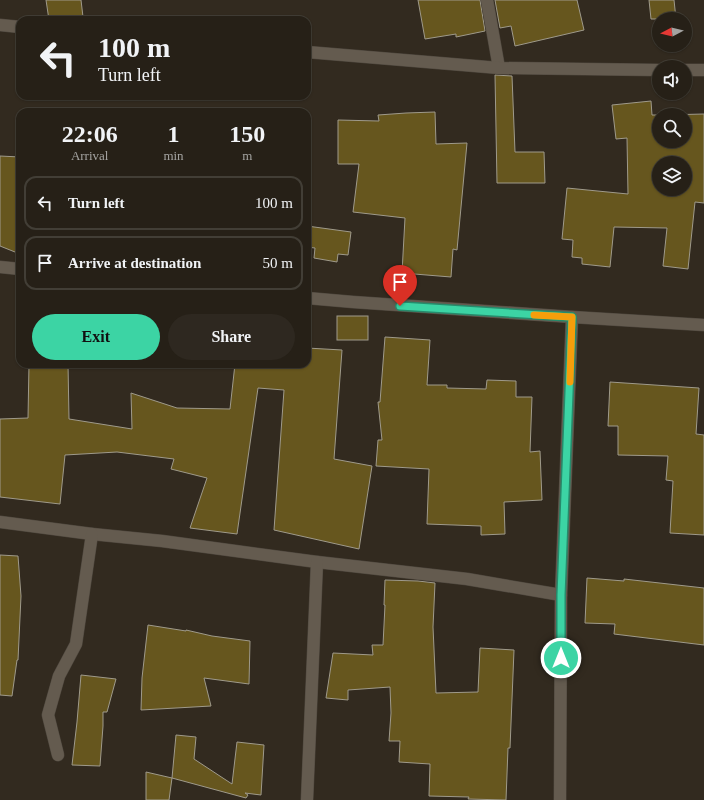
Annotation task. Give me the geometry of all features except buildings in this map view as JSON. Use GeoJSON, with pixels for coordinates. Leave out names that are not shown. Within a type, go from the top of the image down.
{"type":"FeatureCollection","features":[{"type":"Feature","properties":{"kind":"street"},"geometry":{"type":"LineString","coordinates":[[487,0],[499,68]]}},
{"type":"Feature","properties":{"kind":"street"},"geometry":{"type":"LineString","coordinates":[[0,25],[16,27]]}},
{"type":"Feature","properties":{"kind":"street"},"geometry":{"type":"LineString","coordinates":[[311,52],[499,68],[652,70]]}},
{"type":"Feature","properties":{"kind":"street"},"geometry":{"type":"LineString","coordinates":[[692,70],[704,70]]}},
{"type":"Feature","properties":{"kind":"street"},"geometry":{"type":"LineString","coordinates":[[0,267],[16,269]]}},
{"type":"Feature","properties":{"kind":"street"},"geometry":{"type":"LineString","coordinates":[[311,298],[361,303],[704,325]]}},
{"type":"Feature","properties":{"kind":"street"},"geometry":{"type":"LineString","coordinates":[[560,800],[561,595],[572,317]]}},
{"type":"Feature","properties":{"kind":"street"},"geometry":{"type":"LineString","coordinates":[[0,522],[92,534],[162,541],[317,562],[467,579],[561,595]]}},
{"type":"Feature","properties":{"kind":"street"},"geometry":{"type":"LineString","coordinates":[[58,755],[48,715],[59,676],[76,644],[92,534]]}},
{"type":"Feature","properties":{"kind":"street"},"geometry":{"type":"LineString","coordinates":[[307,800],[317,562]]}},
{"type":"Feature","properties":{"kind":"slow traffic"},"geometry":{"type":"LineString","coordinates":[[534,315],[572,317],[570,382]]}},
{"type":"Feature","properties":{"kind":"route"},"geometry":{"type":"LineString","coordinates":[[400,306],[572,317],[561,595],[561,658]]}}]}
